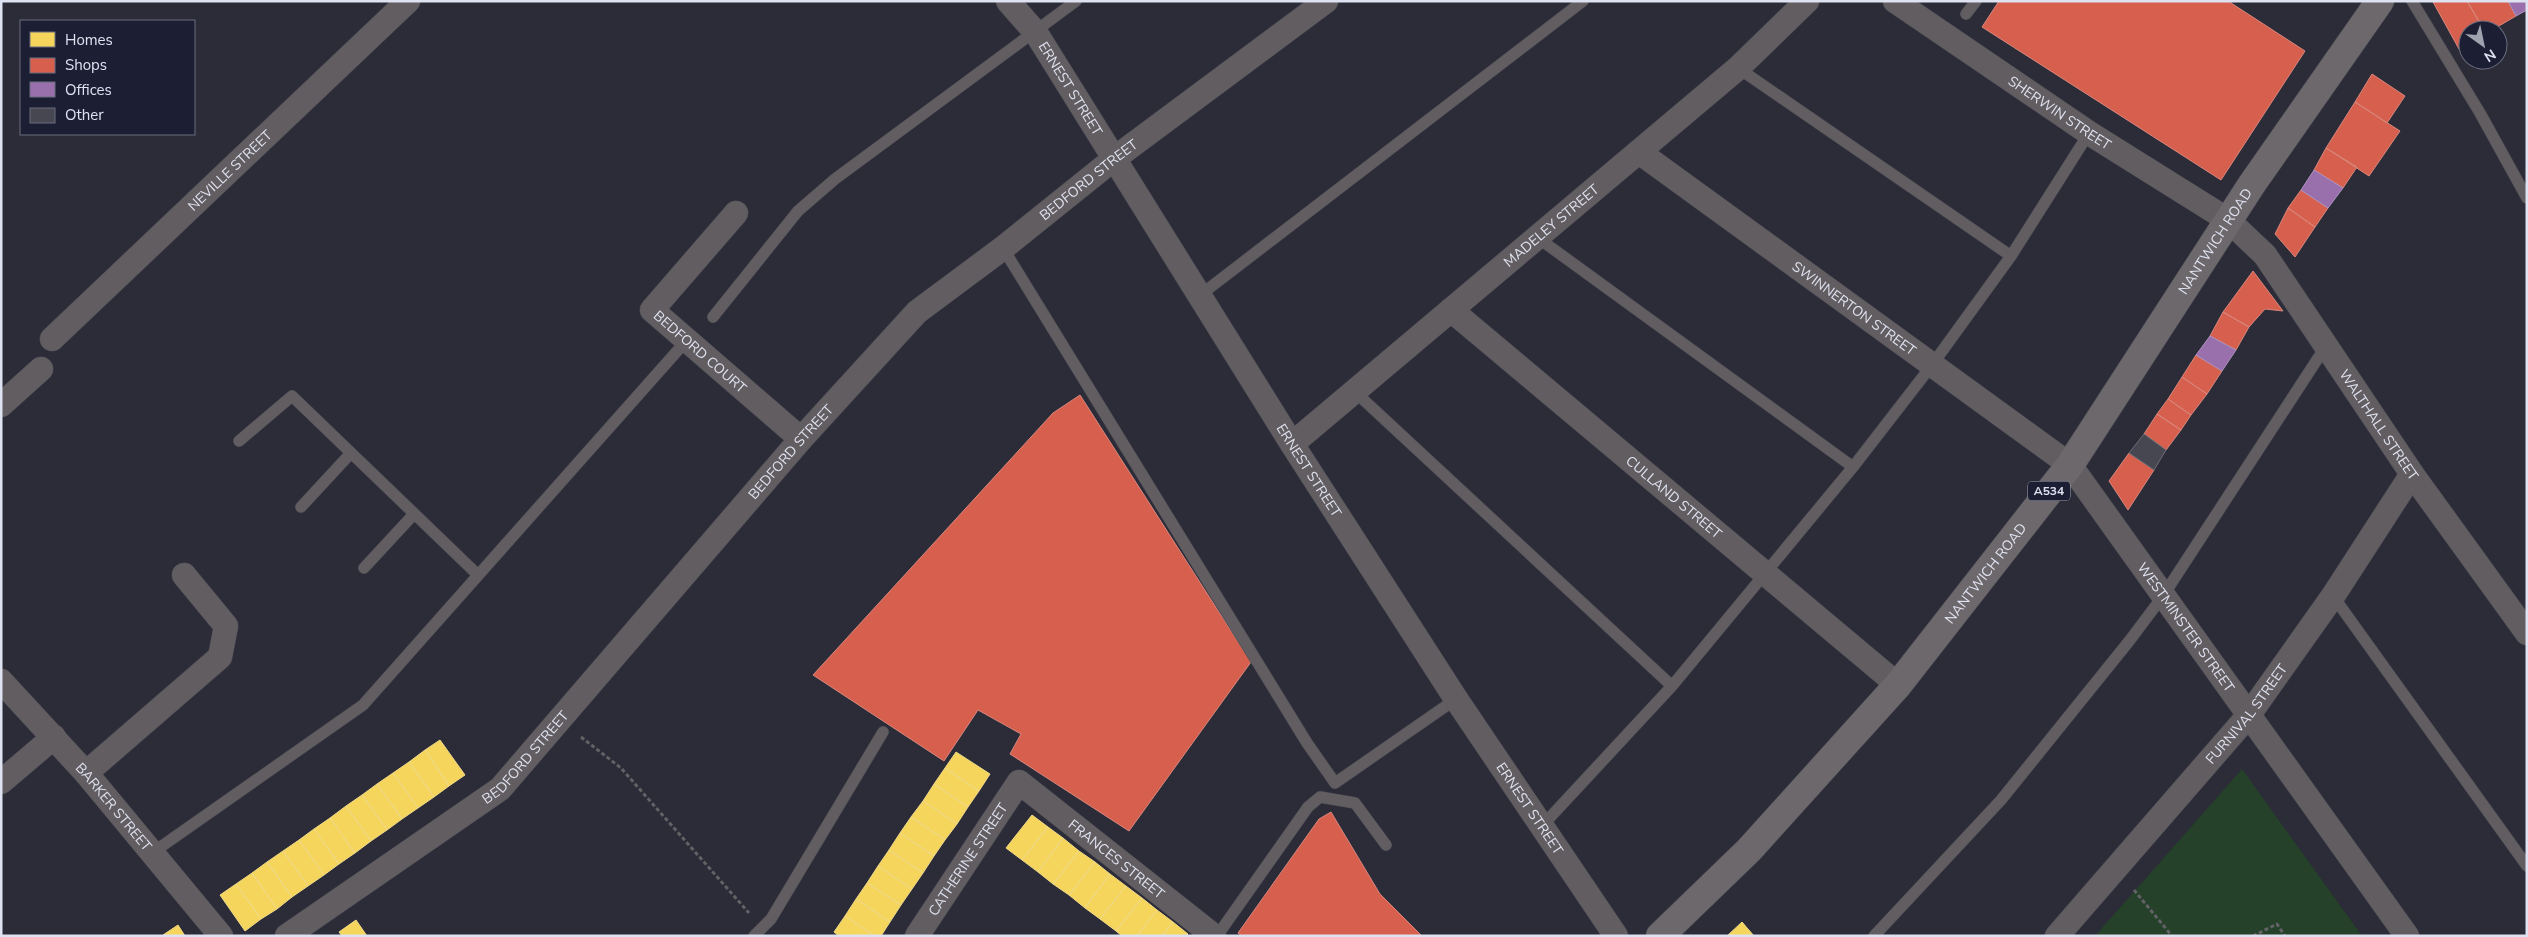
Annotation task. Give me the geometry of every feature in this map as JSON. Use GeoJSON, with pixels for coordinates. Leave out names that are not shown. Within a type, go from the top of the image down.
{"type":"FeatureCollection","features":[{"type":"Feature","properties":{"kind":"main road","name":"NANTWICH ROAD"},"geometry":{"type":"LineString","coordinates":[[1660,936],[1749,850],[1898,685],[2070,465],[2228,220],[2380,1]]}},
{"type":"Feature","properties":{"kind":"street","name":"NEVILLE STREET"},"geometry":{"type":"LineString","coordinates":[[52,339],[408,1]]}},
{"type":"Feature","properties":{"kind":"street","name":"ERNEST STREET"},"geometry":{"type":"LineString","coordinates":[[1008,1],[1036,33],[1292,444],[1456,699],[1616,936]]}},
{"type":"Feature","properties":{"kind":"street","name":"BEDFORD STREET"},"geometry":{"type":"LineString","coordinates":[[287,936],[500,789],[558,719],[801,439],[917,312],[1003,248],[1115,158],[1326,1]]}},
{"type":"Feature","properties":{"kind":"street","name":"MADELEY STREET"},"geometry":{"type":"LineString","coordinates":[[1292,444],[1738,68],[1807,1]]}},
{"type":"Feature","properties":{"kind":"street","name":"SHERWIN STREET"},"geometry":{"type":"LineString","coordinates":[[1895,1],[2090,133],[2228,220]]}},
{"type":"Feature","properties":{"kind":"street","name":"SWINNERTON STREET"},"geometry":{"type":"LineString","coordinates":[[1639,152],[2070,465]]}},
{"type":"Feature","properties":{"kind":"street","name":"BEDFORD COURT"},"geometry":{"type":"LineString","coordinates":[[736,212],[652,310],[801,439]]}},
{"type":"Feature","properties":{"kind":"street","name":"WALTHALL STREET"},"geometry":{"type":"LineString","coordinates":[[2228,220],[2265,255],[2412,474],[2527,633]]}},
{"type":"Feature","properties":{"kind":"street","name":"CULLAND STREET"},"geometry":{"type":"LineString","coordinates":[[1451,310],[1898,685]]}},
{"type":"Feature","properties":{"kind":"street"},"geometry":{"type":"LineString","coordinates":[[1,405],[41,369]]}},
{"type":"Feature","properties":{"kind":"street","name":"WESTMINSTER STREET"},"geometry":{"type":"LineString","coordinates":[[2070,465],[2407,936]]}},
{"type":"Feature","properties":{"kind":"street","name":"FURNIVAL STREET"},"geometry":{"type":"LineString","coordinates":[[2057,936],[2248,716],[2333,596],[2412,474]]}},
{"type":"Feature","properties":{"kind":"street"},"geometry":{"type":"LineString","coordinates":[[86,773],[220,657],[226,626],[184,575]]}},
{"type":"Feature","properties":{"kind":"street","name":"BARKER STREET"},"geometry":{"type":"LineString","coordinates":[[1,681],[86,773],[220,936]]}},
{"type":"Feature","properties":{"kind":"street"},"geometry":{"type":"LineString","coordinates":[[1,782],[54,737]]}},
{"type":"Feature","properties":{"kind":"street","name":"CATHERINE STREET"},"geometry":{"type":"LineString","coordinates":[[917,936],[1019,782]]}},
{"type":"Feature","properties":{"kind":"street","name":"FRANCES STREET"},"geometry":{"type":"LineString","coordinates":[[1019,782],[1216,936]]}},
{"type":"Feature","properties":{"kind":"lane"},"geometry":{"type":"LineString","coordinates":[[713,317],[798,211],[835,179],[1036,33],[1076,1]]}},
{"type":"Feature","properties":{"kind":"lane"},"geometry":{"type":"LineString","coordinates":[[1199,296],[1583,1]]}},
{"type":"Feature","properties":{"kind":"lane"},"geometry":{"type":"LineString","coordinates":[[1966,14],[1976,1]]}},
{"type":"Feature","properties":{"kind":"lane"},"geometry":{"type":"LineString","coordinates":[[2412,1],[2480,113],[2527,198]]}},
{"type":"Feature","properties":{"kind":"lane"},"geometry":{"type":"LineString","coordinates":[[1738,68],[2011,256]]}},
{"type":"Feature","properties":{"kind":"lane"},"geometry":{"type":"LineString","coordinates":[[1542,826],[1672,686],[1853,466],[1932,365],[2011,256],[2090,133]]}},
{"type":"Feature","properties":{"kind":"lane"},"geometry":{"type":"LineString","coordinates":[[1538,238],[1853,466]]}},
{"type":"Feature","properties":{"kind":"lane"},"geometry":{"type":"LineString","coordinates":[[1003,248],[1307,743],[1336,783],[1456,699]]}},
{"type":"Feature","properties":{"kind":"lane"},"geometry":{"type":"LineString","coordinates":[[152,853],[363,705],[686,340]]}},
{"type":"Feature","properties":{"kind":"lane"},"geometry":{"type":"LineString","coordinates":[[1874,936],[2001,800],[2058,731],[2163,596],[2326,346]]}},
{"type":"Feature","properties":{"kind":"lane"},"geometry":{"type":"LineString","coordinates":[[1354,391],[1672,686]]}},
{"type":"Feature","properties":{"kind":"lane"},"geometry":{"type":"LineString","coordinates":[[239,441],[292,396],[478,575]]}},
{"type":"Feature","properties":{"kind":"lane"},"geometry":{"type":"LineString","coordinates":[[301,508],[351,453]]}},
{"type":"Feature","properties":{"kind":"lane"},"geometry":{"type":"LineString","coordinates":[[364,568],[414,514]]}},
{"type":"Feature","properties":{"kind":"lane"},"geometry":{"type":"LineString","coordinates":[[2333,596],[2527,866]]}},
{"type":"Feature","properties":{"kind":"lane"},"geometry":{"type":"LineString","coordinates":[[763,933],[883,732]]}},
{"type":"Feature","properties":{"kind":"lane"},"geometry":{"type":"LineString","coordinates":[[1216,936],[1308,807],[1320,797],[1355,803],[1386,845]]}},
{"type":"Feature","properties":{"kind":"path"},"geometry":{"type":"LineString","coordinates":[[558,719],[621,768],[763,933]]}},
{"type":"Feature","properties":{"kind":"path"},"geometry":{"type":"LineString","coordinates":[[2116,867],[2172,936]]}},
{"type":"Feature","properties":{"kind":"path"},"geometry":{"type":"LineString","coordinates":[[2253,936],[2277,924],[2285,936]]}},
{"type":"Feature","properties":{"kind":"green space"},"geometry":{"type":"Polygon","coordinates":[[[2242,769],[2362,936],[2095,936],[2242,769]]]}},
{"type":"Feature","properties":{"kind":"building: Homes"},"geometry":{"type":"Polygon","coordinates":[[[440,740],[465,775],[449,786],[425,750],[440,740]]]}},
{"type":"Feature","properties":{"kind":"building: Homes"},"geometry":{"type":"Polygon","coordinates":[[[425,750],[449,786],[434,797],[409,762],[425,750]]]}},
{"type":"Feature","properties":{"kind":"building: Homes"},"geometry":{"type":"Polygon","coordinates":[[[956,752],[990,774],[979,791],[945,768],[956,752]]]}},
{"type":"Feature","properties":{"kind":"building: Homes"},"geometry":{"type":"Polygon","coordinates":[[[409,762],[434,797],[418,808],[393,773],[409,762]]]}},
{"type":"Feature","properties":{"kind":"building: Homes"},"geometry":{"type":"Polygon","coordinates":[[[945,768],[979,791],[968,807],[934,784],[945,768]]]}},
{"type":"Feature","properties":{"kind":"building: Homes"},"geometry":{"type":"Polygon","coordinates":[[[393,773],[418,808],[402,819],[377,784],[393,773]]]}},
{"type":"Feature","properties":{"kind":"building: Homes"},"geometry":{"type":"Polygon","coordinates":[[[377,784],[402,819],[387,830],[362,795],[377,784]]]}},
{"type":"Feature","properties":{"kind":"building: Homes"},"geometry":{"type":"Polygon","coordinates":[[[934,784],[968,807],[957,824],[923,801],[934,784]]]}},
{"type":"Feature","properties":{"kind":"building: Homes"},"geometry":{"type":"Polygon","coordinates":[[[362,795],[387,830],[371,841],[346,806],[362,795]]]}},
{"type":"Feature","properties":{"kind":"building: Homes"},"geometry":{"type":"Polygon","coordinates":[[[923,801],[957,824],[945,840],[911,817],[923,801]]]}},
{"type":"Feature","properties":{"kind":"building: Homes"},"geometry":{"type":"Polygon","coordinates":[[[346,806],[371,841],[355,853],[330,818],[346,806]]]}},
{"type":"Feature","properties":{"kind":"building: Homes"},"geometry":{"type":"Polygon","coordinates":[[[1032,815],[1048,827],[1022,860],[1006,848],[1032,815]]]}},
{"type":"Feature","properties":{"kind":"building: Homes"},"geometry":{"type":"Polygon","coordinates":[[[911,817],[945,840],[934,856],[900,833],[911,817]]]}},
{"type":"Feature","properties":{"kind":"building: Homes"},"geometry":{"type":"Polygon","coordinates":[[[330,818],[355,853],[339,864],[314,829],[330,818]]]}},
{"type":"Feature","properties":{"kind":"building: Homes"},"geometry":{"type":"Polygon","coordinates":[[[1048,827],[1063,838],[1038,872],[1022,860],[1048,827]]]}},
{"type":"Feature","properties":{"kind":"building: Homes"},"geometry":{"type":"Polygon","coordinates":[[[314,829],[339,864],[324,875],[299,840],[314,829]]]}},
{"type":"Feature","properties":{"kind":"building: Homes"},"geometry":{"type":"Polygon","coordinates":[[[900,833],[934,856],[923,873],[889,850],[900,833]]]}},
{"type":"Feature","properties":{"kind":"building: Homes"},"geometry":{"type":"Polygon","coordinates":[[[1063,838],[1079,851],[1053,884],[1038,872],[1063,838]]]}},
{"type":"Feature","properties":{"kind":"building: Homes"},"geometry":{"type":"Polygon","coordinates":[[[299,840],[324,875],[308,886],[283,851],[299,840]]]}},
{"type":"Feature","properties":{"kind":"building: Homes"},"geometry":{"type":"Polygon","coordinates":[[[889,850],[923,873],[912,889],[878,866],[889,850]]]}},
{"type":"Feature","properties":{"kind":"building: Homes"},"geometry":{"type":"Polygon","coordinates":[[[283,851],[308,886],[292,897],[267,862],[283,851]]]}},
{"type":"Feature","properties":{"kind":"building: Homes"},"geometry":{"type":"Polygon","coordinates":[[[1079,851],[1095,862],[1069,895],[1053,884],[1079,851]]]}},
{"type":"Feature","properties":{"kind":"building: Homes"},"geometry":{"type":"Polygon","coordinates":[[[267,862],[292,897],[277,909],[252,873],[267,862]]]}},
{"type":"Feature","properties":{"kind":"building: Homes"},"geometry":{"type":"Polygon","coordinates":[[[1095,862],[1110,874],[1085,908],[1069,895],[1095,862]]]}},
{"type":"Feature","properties":{"kind":"building: Homes"},"geometry":{"type":"Polygon","coordinates":[[[878,866],[912,889],[901,905],[867,883],[878,866]]]}},
{"type":"Feature","properties":{"kind":"building: Homes"},"geometry":{"type":"Polygon","coordinates":[[[252,873],[277,909],[261,919],[236,884],[252,873]]]}},
{"type":"Feature","properties":{"kind":"building: Homes"},"geometry":{"type":"Polygon","coordinates":[[[1110,874],[1126,886],[1100,919],[1085,908],[1110,874]]]}},
{"type":"Feature","properties":{"kind":"building: Homes"},"geometry":{"type":"Polygon","coordinates":[[[867,883],[901,905],[890,922],[856,899],[867,883]]]}},
{"type":"Feature","properties":{"kind":"building: Homes"},"geometry":{"type":"Polygon","coordinates":[[[236,884],[261,919],[245,931],[220,895],[236,884]]]}},
{"type":"Feature","properties":{"kind":"building: Homes"},"geometry":{"type":"Polygon","coordinates":[[[1126,886],[1142,898],[1116,931],[1100,919],[1126,886]]]}},
{"type":"Feature","properties":{"kind":"building: Homes"},"geometry":{"type":"Polygon","coordinates":[[[1142,898],[1157,910],[1137,936],[1122,936],[1116,931],[1142,898]]]}},
{"type":"Feature","properties":{"kind":"building: Homes"},"geometry":{"type":"Polygon","coordinates":[[[856,899],[890,922],[881,936],[875,936],[845,916],[856,899]]]}},
{"type":"Feature","properties":{"kind":"building: Homes"},"geometry":{"type":"Polygon","coordinates":[[[1157,910],[1173,922],[1162,936],[1137,936],[1157,910]]]}},
{"type":"Feature","properties":{"kind":"building: Homes"},"geometry":{"type":"Polygon","coordinates":[[[845,916],[875,936],[839,936],[834,932],[845,916]]]}},
{"type":"Feature","properties":{"kind":"building: Homes"},"geometry":{"type":"Polygon","coordinates":[[[356,920],[367,936],[342,936],[339,932],[356,920]]]}},
{"type":"Feature","properties":{"kind":"building: Homes"},"geometry":{"type":"Polygon","coordinates":[[[1173,922],[1188,934],[1186,936],[1162,936],[1173,922]]]}},
{"type":"Feature","properties":{"kind":"building: Homes"},"geometry":{"type":"Polygon","coordinates":[[[1742,922],[1754,936],[1727,936],[1742,922]]]}},
{"type":"Feature","properties":{"kind":"building: Homes"},"geometry":{"type":"Polygon","coordinates":[[[178,925],[185,936],[163,936],[163,935],[178,925]]]}},
{"type":"Feature","properties":{"kind":"building: Shops"},"geometry":{"type":"Polygon","coordinates":[[[1999,1],[2228,1],[2305,51],[2221,180],[1982,27],[1999,1]]]}},
{"type":"Feature","properties":{"kind":"building: Shops"},"geometry":{"type":"Polygon","coordinates":[[[2467,1],[2478,20],[2458,20],[2458,47],[2433,2],[2467,1]]]}},
{"type":"Feature","properties":{"kind":"building: Shops"},"geometry":{"type":"Polygon","coordinates":[[[2467,1],[2508,1],[2516,16],[2508,21],[2478,20],[2467,1]]]}},
{"type":"Feature","properties":{"kind":"building: Shops"},"geometry":{"type":"Polygon","coordinates":[[[2372,74],[2405,96],[2387,123],[2355,102],[2372,74]]]}},
{"type":"Feature","properties":{"kind":"building: Shops"},"geometry":{"type":"Polygon","coordinates":[[[2355,102],[2400,131],[2369,176],[2326,148],[2355,102]]]}},
{"type":"Feature","properties":{"kind":"building: Shops"},"geometry":{"type":"Polygon","coordinates":[[[2326,148],[2357,167],[2343,188],[2314,170],[2326,148]]]}},
{"type":"Feature","properties":{"kind":"building: Shops"},"geometry":{"type":"Polygon","coordinates":[[[2301,190],[2328,208],[2315,227],[2288,208],[2301,190]]]}},
{"type":"Feature","properties":{"kind":"building: Shops"},"geometry":{"type":"Polygon","coordinates":[[[2288,208],[2315,227],[2295,257],[2275,234],[2288,208]]]}},
{"type":"Feature","properties":{"kind":"building: Shops"},"geometry":{"type":"Polygon","coordinates":[[[2253,271],[2283,311],[2265,309],[2249,327],[2223,312],[2253,271]]]}},
{"type":"Feature","properties":{"kind":"building: Shops"},"geometry":{"type":"Polygon","coordinates":[[[2223,312],[2249,327],[2236,350],[2210,336],[2223,312]]]}},
{"type":"Feature","properties":{"kind":"building: Shops"},"geometry":{"type":"Polygon","coordinates":[[[2196,355],[2222,371],[2207,394],[2182,377],[2196,355]]]}},
{"type":"Feature","properties":{"kind":"building: Shops"},"geometry":{"type":"Polygon","coordinates":[[[2182,377],[2207,394],[2191,415],[2168,399],[2182,377]]]}},
{"type":"Feature","properties":{"kind":"building: Shops"},"geometry":{"type":"Polygon","coordinates":[[[1080,395],[1251,662],[1129,831],[1010,754],[1021,734],[978,710],[944,761],[813,675],[1053,413],[1080,395]]]}},
{"type":"Feature","properties":{"kind":"building: Shops"},"geometry":{"type":"Polygon","coordinates":[[[2168,399],[2191,415],[2181,430],[2157,414],[2168,399]]]}},
{"type":"Feature","properties":{"kind":"building: Shops"},"geometry":{"type":"Polygon","coordinates":[[[2157,414],[2181,430],[2166,450],[2144,434],[2157,414]]]}},
{"type":"Feature","properties":{"kind":"building: Shops"},"geometry":{"type":"Polygon","coordinates":[[[2129,453],[2154,470],[2128,510],[2109,481],[2129,453]]]}},
{"type":"Feature","properties":{"kind":"building: Shops"},"geometry":{"type":"Polygon","coordinates":[[[1331,812],[1380,894],[1422,936],[1242,936],[1238,933],[1319,819],[1331,812]]]}},
{"type":"Feature","properties":{"kind":"building: Offices"},"geometry":{"type":"Polygon","coordinates":[[[2508,1],[2527,1],[2527,10],[2516,16],[2508,1]]]}},
{"type":"Feature","properties":{"kind":"building: Offices"},"geometry":{"type":"Polygon","coordinates":[[[2314,170],[2343,188],[2328,208],[2301,190],[2314,170]]]}},
{"type":"Feature","properties":{"kind":"building: Offices"},"geometry":{"type":"Polygon","coordinates":[[[2210,336],[2236,350],[2222,371],[2196,355],[2210,336]]]}},
{"type":"Feature","properties":{"kind":"building: Other"},"geometry":{"type":"Polygon","coordinates":[[[2144,434],[2166,450],[2154,470],[2129,453],[2144,434]]]}}]}
